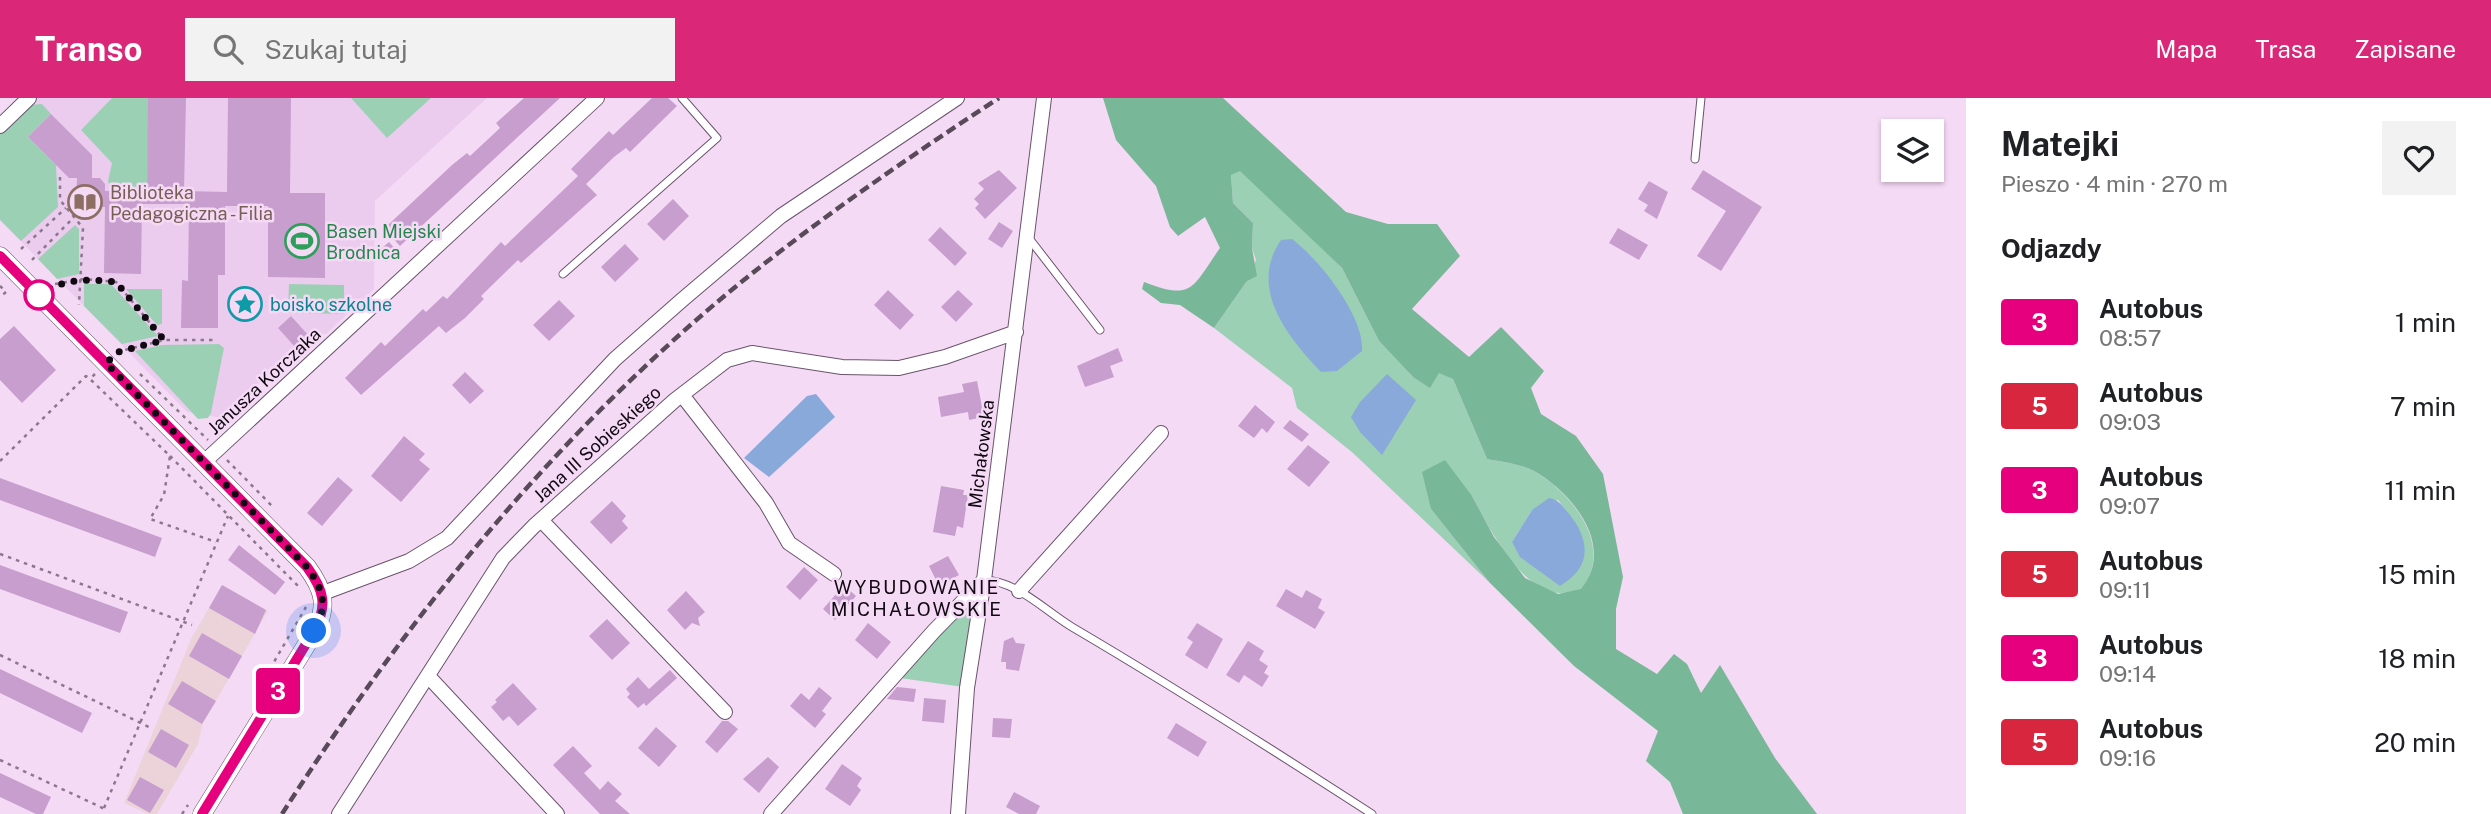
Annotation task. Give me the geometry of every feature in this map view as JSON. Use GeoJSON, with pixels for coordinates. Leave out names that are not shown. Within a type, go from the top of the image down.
{"type":"FeatureCollection","features":[{"type":"Feature","properties":{"kind":"street"},"geometry":{"type":"LineString","coordinates":[[0,126],[29,98]]}},
{"type":"Feature","properties":{"kind":"street","name":"Janusza Korczaka"},"geometry":{"type":"LineString","coordinates":[[203,463],[597,98]]}},
{"type":"Feature","properties":{"kind":"street"},"geometry":{"type":"LineString","coordinates":[[323,593],[410,561],[447,538],[586,388],[682,300],[781,216],[957,98]]}},
{"type":"Feature","properties":{"kind":"street","name":"Michałowska"},"geometry":{"type":"LineString","coordinates":[[958,814],[967,688],[984,580],[1044,98]]}},
{"type":"Feature","properties":{"kind":"street"},"geometry":{"type":"LineString","coordinates":[[0,256],[112,358],[203,463],[307,567],[323,593],[322,616],[314,631],[196,808]]}},
{"type":"Feature","properties":{"kind":"street","name":"Jana III Sobieskiego"},"geometry":{"type":"LineString","coordinates":[[339,814],[503,558],[541,520],[682,395],[727,360],[752,353],[842,367],[899,368],[945,357],[1016,332]]}},
{"type":"Feature","properties":{"kind":"street"},"geometry":{"type":"LineString","coordinates":[[682,395],[766,503],[789,543],[834,574]]}},
{"type":"Feature","properties":{"kind":"street"},"geometry":{"type":"LineString","coordinates":[[1019,592],[1161,433]]}},
{"type":"Feature","properties":{"kind":"street"},"geometry":{"type":"LineString","coordinates":[[541,520],[724,712]]}},
{"type":"Feature","properties":{"kind":"street"},"geometry":{"type":"LineString","coordinates":[[771,814],[829,746],[984,580]]}},
{"type":"Feature","properties":{"kind":"street"},"geometry":{"type":"LineString","coordinates":[[428,677],[557,814]]}},
{"type":"Feature","properties":{"kind":"lane"},"geometry":{"type":"LineString","coordinates":[[563,274],[717,138],[682,98]]}},
{"type":"Feature","properties":{"kind":"lane"},"geometry":{"type":"LineString","coordinates":[[1695,159],[1701,98]]}},
{"type":"Feature","properties":{"kind":"lane"},"geometry":{"type":"LineString","coordinates":[[1028,236],[1100,330]]}},
{"type":"Feature","properties":{"kind":"lane"},"geometry":{"type":"LineString","coordinates":[[984,580],[1003,580],[1372,814]]}},
{"type":"Feature","properties":{"kind":"path"},"geometry":{"type":"LineString","coordinates":[[60,177],[60,200],[83,228],[79,305]]}},
{"type":"Feature","properties":{"kind":"path"},"geometry":{"type":"LineString","coordinates":[[22,249],[66,208]]}},
{"type":"Feature","properties":{"kind":"path"},"geometry":{"type":"LineString","coordinates":[[32,260],[74,217]]}},
{"type":"Feature","properties":{"kind":"path"},"geometry":{"type":"LineString","coordinates":[[55,284],[81,279],[116,282],[164,340]]}},
{"type":"Feature","properties":{"kind":"path"},"geometry":{"type":"LineString","coordinates":[[0,286],[6,292],[0,297]]}},
{"type":"Feature","properties":{"kind":"path"},"geometry":{"type":"LineString","coordinates":[[90,379],[112,358],[164,340],[217,340]]}},
{"type":"Feature","properties":{"kind":"path"},"geometry":{"type":"LineString","coordinates":[[112,358],[128,361]]}},
{"type":"Feature","properties":{"kind":"path"},"geometry":{"type":"LineString","coordinates":[[138,371],[274,508]]}},
{"type":"Feature","properties":{"kind":"path"},"geometry":{"type":"LineString","coordinates":[[0,461],[86,376],[170,456],[304,592]]}},
{"type":"Feature","properties":{"kind":"path"},"geometry":{"type":"LineString","coordinates":[[170,456],[164,495],[150,519],[216,542]]}},
{"type":"Feature","properties":{"kind":"path"},"geometry":{"type":"LineString","coordinates":[[0,760],[106,809],[139,723],[228,516]]}},
{"type":"Feature","properties":{"kind":"path"},"geometry":{"type":"LineString","coordinates":[[0,554],[192,625]]}},
{"type":"Feature","properties":{"kind":"path"},"geometry":{"type":"LineString","coordinates":[[249,705],[306,605]]}},
{"type":"Feature","properties":{"kind":"path"},"geometry":{"type":"LineString","coordinates":[[0,655],[149,727]]}},
{"type":"Feature","properties":{"kind":"path"},"geometry":{"type":"LineString","coordinates":[[182,814],[196,808]]}},
{"type":"Feature","properties":{"kind":"shaded area"},"geometry":{"type":"Polygon","coordinates":[[[37,98],[487,98],[375,201],[374,289],[326,334],[310,334],[223,418],[187,412],[0,220],[0,134],[37,98]]]}},
{"type":"Feature","properties":{"kind":"shaded area"},"geometry":{"type":"Polygon","coordinates":[[[222,585],[268,611],[203,723],[198,744],[157,814],[148,814],[124,803],[191,639],[222,585]]]}},
{"type":"Feature","properties":{"kind":"green space"},"geometry":{"type":"Polygon","coordinates":[[[112,98],[149,98],[147,192],[111,191],[108,181],[112,163],[81,130],[112,98]]]}},
{"type":"Feature","properties":{"kind":"green space"},"geometry":{"type":"Polygon","coordinates":[[[351,98],[431,98],[387,138],[351,98]]]}},
{"type":"Feature","properties":{"kind":"green space"},"geometry":{"type":"Polygon","coordinates":[[[1103,98],[1223,98],[1346,212],[1388,224],[1437,224],[1460,256],[1412,309],[1469,357],[1501,327],[1544,371],[1531,388],[1541,414],[1576,436],[1603,474],[1623,577],[1616,609],[1616,649],[1657,674],[1674,654],[1687,664],[1701,693],[1720,665],[1775,758],[1817,814],[1683,814],[1670,782],[1646,761],[1658,731],[1574,666],[1490,583],[1431,509],[1422,472],[1445,460],[1472,496],[1494,537],[1525,578],[1558,594],[1581,589],[1591,573],[1594,556],[1592,539],[1575,507],[1563,493],[1534,471],[1487,459],[1453,379],[1439,373],[1430,388],[1413,377],[1379,341],[1342,268],[1240,171],[1231,175],[1233,203],[1253,223],[1252,248],[1257,276],[1247,281],[1214,328],[1180,305],[1161,303],[1142,289],[1144,282],[1173,290],[1190,287],[1220,248],[1205,217],[1178,236],[1170,227],[1156,186],[1116,140],[1103,98]]]}},
{"type":"Feature","properties":{"kind":"green space"},"geometry":{"type":"Polygon","coordinates":[[[42,104],[51,114],[28,137],[56,165],[58,207],[21,241],[0,220],[0,134],[30,105],[42,104]]]}},
{"type":"Feature","properties":{"kind":"green space"},"geometry":{"type":"Polygon","coordinates":[[[1240,170],[1342,268],[1379,341],[1413,377],[1430,387],[1439,372],[1453,379],[1487,459],[1534,471],[1563,493],[1575,507],[1585,523],[1593,556],[1590,573],[1581,590],[1560,593],[1546,590],[1532,582],[1507,555],[1472,496],[1431,509],[1490,583],[1353,453],[1297,408],[1292,388],[1214,328],[1247,281],[1256,260],[1252,248],[1253,223],[1233,203],[1231,174],[1240,170]],[[1558,500],[1532,510],[1512,542],[1574,521],[1558,500]]]}},
{"type":"Feature","properties":{"kind":"green space"},"geometry":{"type":"Polygon","coordinates":[[[75,225],[79,229],[79,274],[57,279],[38,259],[75,225]]]}},
{"type":"Feature","properties":{"kind":"green space"},"geometry":{"type":"Polygon","coordinates":[[[84,284],[111,284],[158,336],[122,344],[84,306],[84,284]]]}},
{"type":"Feature","properties":{"kind":"green space"},"geometry":{"type":"Polygon","coordinates":[[[289,284],[344,285],[344,314],[288,313],[289,284]]]}},
{"type":"Feature","properties":{"kind":"green space"},"geometry":{"type":"Polygon","coordinates":[[[126,289],[162,289],[162,324],[157,325],[126,289]]]}},
{"type":"Feature","properties":{"kind":"green space"},"geometry":{"type":"Polygon","coordinates":[[[219,344],[224,348],[211,413],[208,418],[198,419],[135,351],[162,345],[219,344]]]}},
{"type":"Feature","properties":{"kind":"green space"},"geometry":{"type":"Polygon","coordinates":[[[973,599],[963,687],[900,678],[973,599]]]}},
{"type":"Feature","properties":{"kind":"water"},"geometry":{"type":"Polygon","coordinates":[[[1292,239],[1327,274],[1356,322],[1362,351],[1337,371],[1321,372],[1296,343],[1276,310],[1270,293],[1272,258],[1281,240],[1292,239]]]}},
{"type":"Feature","properties":{"kind":"water"},"geometry":{"type":"Polygon","coordinates":[[[1387,374],[1416,400],[1382,455],[1360,432],[1351,417],[1360,402],[1387,374]]]}},
{"type":"Feature","properties":{"kind":"water"},"geometry":{"type":"Polygon","coordinates":[[[816,394],[835,417],[769,477],[744,458],[807,396],[816,394]]]}},
{"type":"Feature","properties":{"kind":"water"},"geometry":{"type":"Polygon","coordinates":[[[1549,498],[1559,502],[1570,515],[1582,535],[1584,545],[1578,571],[1560,586],[1520,557],[1512,542],[1532,510],[1549,498]]]}},
{"type":"Feature","properties":{"kind":"building"},"geometry":{"type":"Polygon","coordinates":[[[148,98],[186,98],[184,191],[227,192],[228,98],[291,98],[290,193],[325,193],[325,278],[268,277],[268,206],[225,206],[225,275],[218,275],[218,328],[181,328],[182,280],[188,281],[189,204],[142,204],[141,274],[104,273],[105,207],[82,207],[76,201],[77,178],[69,178],[28,137],[51,114],[92,155],[92,178],[100,178],[105,184],[105,191],[147,191],[148,98]]]}},
{"type":"Feature","properties":{"kind":"building"},"geometry":{"type":"Polygon","coordinates":[[[524,98],[560,98],[400,246],[387,232],[391,229],[388,225],[452,165],[467,153],[470,156],[500,128],[496,123],[524,98]]]}},
{"type":"Feature","properties":{"kind":"building"},"geometry":{"type":"Polygon","coordinates":[[[652,98],[668,98],[677,106],[630,152],[626,148],[586,184],[597,195],[521,263],[518,260],[481,296],[484,299],[465,318],[446,333],[439,326],[361,395],[345,378],[381,342],[385,346],[423,309],[426,312],[443,296],[447,299],[501,242],[505,246],[578,176],[571,169],[609,131],[613,135],[652,98]]]}},
{"type":"Feature","properties":{"kind":"building"},"geometry":{"type":"Polygon","coordinates":[[[999,170],[1017,188],[985,219],[975,208],[979,204],[974,199],[984,189],[978,183],[999,170]]]}},
{"type":"Feature","properties":{"kind":"building"},"geometry":{"type":"Polygon","coordinates":[[[1703,170],[1762,207],[1721,271],[1697,256],[1726,211],[1691,189],[1703,170]]]}},
{"type":"Feature","properties":{"kind":"building"},"geometry":{"type":"Polygon","coordinates":[[[1649,181],[1668,192],[1657,219],[1644,211],[1648,205],[1638,199],[1649,181]]]}},
{"type":"Feature","properties":{"kind":"building"},"geometry":{"type":"Polygon","coordinates":[[[673,199],[689,216],[664,241],[647,224],[673,199]]]}},
{"type":"Feature","properties":{"kind":"building"},"geometry":{"type":"Polygon","coordinates":[[[999,222],[1013,231],[1002,248],[988,239],[999,222]]]}},
{"type":"Feature","properties":{"kind":"building"},"geometry":{"type":"Polygon","coordinates":[[[940,227],[967,253],[955,266],[928,240],[940,227]]]}},
{"type":"Feature","properties":{"kind":"building"},"geometry":{"type":"Polygon","coordinates":[[[1618,228],[1648,245],[1639,260],[1609,243],[1618,228]]]}},
{"type":"Feature","properties":{"kind":"building"},"geometry":{"type":"Polygon","coordinates":[[[389,242],[398,252],[386,262],[377,252],[389,242]]]}},
{"type":"Feature","properties":{"kind":"building"},"geometry":{"type":"Polygon","coordinates":[[[625,244],[639,259],[615,282],[601,267],[625,244]]]}},
{"type":"Feature","properties":{"kind":"building"},"geometry":{"type":"Polygon","coordinates":[[[888,290],[914,315],[900,330],[874,305],[888,290]]]}},
{"type":"Feature","properties":{"kind":"building"},"geometry":{"type":"Polygon","coordinates":[[[958,290],[973,304],[956,322],[941,307],[958,290]]]}},
{"type":"Feature","properties":{"kind":"building"},"geometry":{"type":"Polygon","coordinates":[[[559,300],[575,316],[549,341],[533,325],[559,300]]]}},
{"type":"Feature","properties":{"kind":"building"},"geometry":{"type":"Polygon","coordinates":[[[291,316],[309,336],[296,348],[278,328],[291,316]]]}},
{"type":"Feature","properties":{"kind":"building"},"geometry":{"type":"Polygon","coordinates":[[[14,326],[56,370],[22,403],[0,380],[0,339],[14,326]]]}},
{"type":"Feature","properties":{"kind":"building"},"geometry":{"type":"Polygon","coordinates":[[[1118,348],[1123,361],[1110,366],[1114,377],[1085,387],[1077,366],[1118,348]]]}},
{"type":"Feature","properties":{"kind":"building"},"geometry":{"type":"Polygon","coordinates":[[[465,372],[484,391],[470,404],[452,385],[465,372]]]}},
{"type":"Feature","properties":{"kind":"building"},"geometry":{"type":"Polygon","coordinates":[[[977,381],[984,417],[969,420],[968,412],[941,417],[938,397],[964,392],[962,384],[977,381]]]}},
{"type":"Feature","properties":{"kind":"building"},"geometry":{"type":"Polygon","coordinates":[[[1255,405],[1275,422],[1267,433],[1262,428],[1254,438],[1238,426],[1255,405]]]}},
{"type":"Feature","properties":{"kind":"building"},"geometry":{"type":"Polygon","coordinates":[[[1290,420],[1309,434],[1302,442],[1283,428],[1290,420]]]}},
{"type":"Feature","properties":{"kind":"building"},"geometry":{"type":"Polygon","coordinates":[[[404,436],[425,454],[419,460],[430,469],[401,502],[371,476],[404,436]]]}},
{"type":"Feature","properties":{"kind":"building"},"geometry":{"type":"Polygon","coordinates":[[[1308,445],[1330,462],[1309,487],[1287,469],[1308,445]]]}},
{"type":"Feature","properties":{"kind":"building"},"geometry":{"type":"Polygon","coordinates":[[[338,477],[353,490],[322,526],[307,513],[338,477]]]}},
{"type":"Feature","properties":{"kind":"building"},"geometry":{"type":"Polygon","coordinates":[[[0,478],[162,538],[155,557],[0,500],[0,478]]]}},
{"type":"Feature","properties":{"kind":"building"},"geometry":{"type":"Polygon","coordinates":[[[941,486],[964,490],[963,495],[968,495],[963,528],[957,526],[955,536],[933,532],[941,486]]]}},
{"type":"Feature","properties":{"kind":"building"},"geometry":{"type":"Polygon","coordinates":[[[612,501],[626,516],[622,521],[628,528],[611,544],[590,522],[612,501]]]}},
{"type":"Feature","properties":{"kind":"building"},"geometry":{"type":"Polygon","coordinates":[[[239,545],[285,582],[275,595],[228,560],[239,545]]]}},
{"type":"Feature","properties":{"kind":"building"},"geometry":{"type":"Polygon","coordinates":[[[948,556],[959,575],[939,586],[929,566],[948,556]]]}},
{"type":"Feature","properties":{"kind":"building"},"geometry":{"type":"Polygon","coordinates":[[[0,565],[128,612],[120,633],[0,589],[0,565]]]}},
{"type":"Feature","properties":{"kind":"building"},"geometry":{"type":"Polygon","coordinates":[[[804,567],[818,580],[800,600],[786,587],[804,567]]]}},
{"type":"Feature","properties":{"kind":"building"},"geometry":{"type":"Polygon","coordinates":[[[222,585],[266,610],[255,634],[209,608],[222,585]]]}},
{"type":"Feature","properties":{"kind":"building"},"geometry":{"type":"Polygon","coordinates":[[[844,585],[856,596],[835,620],[823,609],[844,585]]]}},
{"type":"Feature","properties":{"kind":"building"},"geometry":{"type":"Polygon","coordinates":[[[1286,589],[1302,598],[1306,590],[1322,599],[1318,608],[1325,612],[1315,629],[1276,606],[1286,589]]]}},
{"type":"Feature","properties":{"kind":"building"},"geometry":{"type":"Polygon","coordinates":[[[686,591],[705,612],[698,618],[700,626],[692,623],[685,630],[667,610],[686,591]]]}},
{"type":"Feature","properties":{"kind":"building"},"geometry":{"type":"Polygon","coordinates":[[[607,619],[630,643],[612,660],[589,636],[607,619]]]}},
{"type":"Feature","properties":{"kind":"building"},"geometry":{"type":"Polygon","coordinates":[[[868,623],[891,642],[877,659],[855,640],[868,623]]]}},
{"type":"Feature","properties":{"kind":"building"},"geometry":{"type":"Polygon","coordinates":[[[1197,623],[1223,639],[1207,669],[1185,655],[1193,642],[1187,638],[1197,623]]]}},
{"type":"Feature","properties":{"kind":"building"},"geometry":{"type":"Polygon","coordinates":[[[202,633],[242,656],[229,679],[189,656],[202,633]]]}},
{"type":"Feature","properties":{"kind":"building"},"geometry":{"type":"Polygon","coordinates":[[[1013,637],[1016,643],[1025,644],[1019,671],[1006,669],[1006,662],[1001,662],[1004,641],[1013,637]]]}},
{"type":"Feature","properties":{"kind":"building"},"geometry":{"type":"Polygon","coordinates":[[[1248,641],[1264,651],[1259,660],[1268,666],[1264,673],[1269,676],[1262,687],[1244,675],[1239,683],[1226,675],[1248,641]]]}},
{"type":"Feature","properties":{"kind":"building"},"geometry":{"type":"Polygon","coordinates":[[[0,669],[92,713],[82,733],[0,693],[0,669]]]}},
{"type":"Feature","properties":{"kind":"building"},"geometry":{"type":"Polygon","coordinates":[[[670,670],[677,678],[646,706],[644,703],[638,708],[627,697],[630,694],[626,689],[638,677],[649,689],[670,670]]]}},
{"type":"Feature","properties":{"kind":"building"},"geometry":{"type":"Polygon","coordinates":[[[182,681],[216,701],[202,724],[168,704],[182,681]]]}},
{"type":"Feature","properties":{"kind":"building"},"geometry":{"type":"Polygon","coordinates":[[[513,683],[537,709],[518,726],[509,716],[503,721],[491,707],[513,683]]]}},
{"type":"Feature","properties":{"kind":"building"},"geometry":{"type":"Polygon","coordinates":[[[819,687],[832,698],[822,711],[826,714],[815,728],[790,706],[801,693],[809,700],[819,687]]]}},
{"type":"Feature","properties":{"kind":"building"},"geometry":{"type":"Polygon","coordinates":[[[897,687],[916,689],[914,702],[887,699],[897,687]]]}},
{"type":"Feature","properties":{"kind":"building"},"geometry":{"type":"Polygon","coordinates":[[[924,698],[946,700],[944,723],[922,721],[924,698]]]}},
{"type":"Feature","properties":{"kind":"building"},"geometry":{"type":"Polygon","coordinates":[[[993,718],[1012,719],[1010,738],[992,737],[993,718]]]}},
{"type":"Feature","properties":{"kind":"building"},"geometry":{"type":"Polygon","coordinates":[[[722,721],[728,721],[738,729],[717,753],[705,742],[722,721]]]}},
{"type":"Feature","properties":{"kind":"building"},"geometry":{"type":"Polygon","coordinates":[[[1176,723],[1207,742],[1198,757],[1167,738],[1176,723]]]}},
{"type":"Feature","properties":{"kind":"building"},"geometry":{"type":"Polygon","coordinates":[[[656,727],[677,746],[659,767],[638,748],[656,727]]]}},
{"type":"Feature","properties":{"kind":"building"},"geometry":{"type":"Polygon","coordinates":[[[161,729],[189,745],[176,768],[148,752],[161,729]]]}},
{"type":"Feature","properties":{"kind":"building"},"geometry":{"type":"Polygon","coordinates":[[[573,746],[592,766],[584,773],[600,790],[608,781],[622,794],[615,801],[630,814],[600,814],[553,765],[573,746]]]}},
{"type":"Feature","properties":{"kind":"building"},"geometry":{"type":"Polygon","coordinates":[[[768,757],[779,767],[759,793],[743,779],[768,757]]]}},
{"type":"Feature","properties":{"kind":"building"},"geometry":{"type":"Polygon","coordinates":[[[842,764],[862,778],[857,786],[861,790],[850,806],[825,789],[842,764]]]}},
{"type":"Feature","properties":{"kind":"building"},"geometry":{"type":"Polygon","coordinates":[[[0,773],[51,797],[43,814],[36,814],[0,797],[0,773]]]}},
{"type":"Feature","properties":{"kind":"building"},"geometry":{"type":"Polygon","coordinates":[[[140,777],[164,790],[150,813],[127,800],[140,777]]]}},
{"type":"Feature","properties":{"kind":"building"},"geometry":{"type":"Polygon","coordinates":[[[1014,792],[1040,806],[1036,814],[1019,814],[1006,807],[1014,792]]]}},
{"type":"Feature","properties":{"kind":"railway"},"geometry":{"type":"LineString","coordinates":[[282,814],[382,668],[436,597],[492,528],[612,398],[677,337],[745,279],[870,186],[999,98]]}},
{"type":"Feature","properties":{"kind":"bus line","name":"3"},"geometry":{"type":"LineString","coordinates":[[0,256],[307,567],[323,593],[322,616],[314,631],[202,814]]}},
{"type":"Feature","properties":{"kind":"place","name":"Biblioteka Pedagogiczna - Filia"},"geometry":{"type":"Point","coordinates":[85,202]}},
{"type":"Feature","properties":{"kind":"place","name":"Basen Miejski Brodnica"},"geometry":{"type":"Point","coordinates":[302,241]}},
{"type":"Feature","properties":{"kind":"place","name":"boisko szkolne"},"geometry":{"type":"Point","coordinates":[245,304]}},
{"type":"Feature","properties":{"kind":"district","name":"WYBUDOWANIE MICHAŁOWSKIE"},"geometry":{"type":"Point","coordinates":[917,598]}},
{"type":"Feature","properties":{"kind":"route"},"geometry":{"type":"LineString","coordinates":[[39,295],[55,284],[84,279],[116,282],[150,322],[164,340],[118,352],[106,363],[307,567],[323,593],[322,616],[314,631]]}}]}
